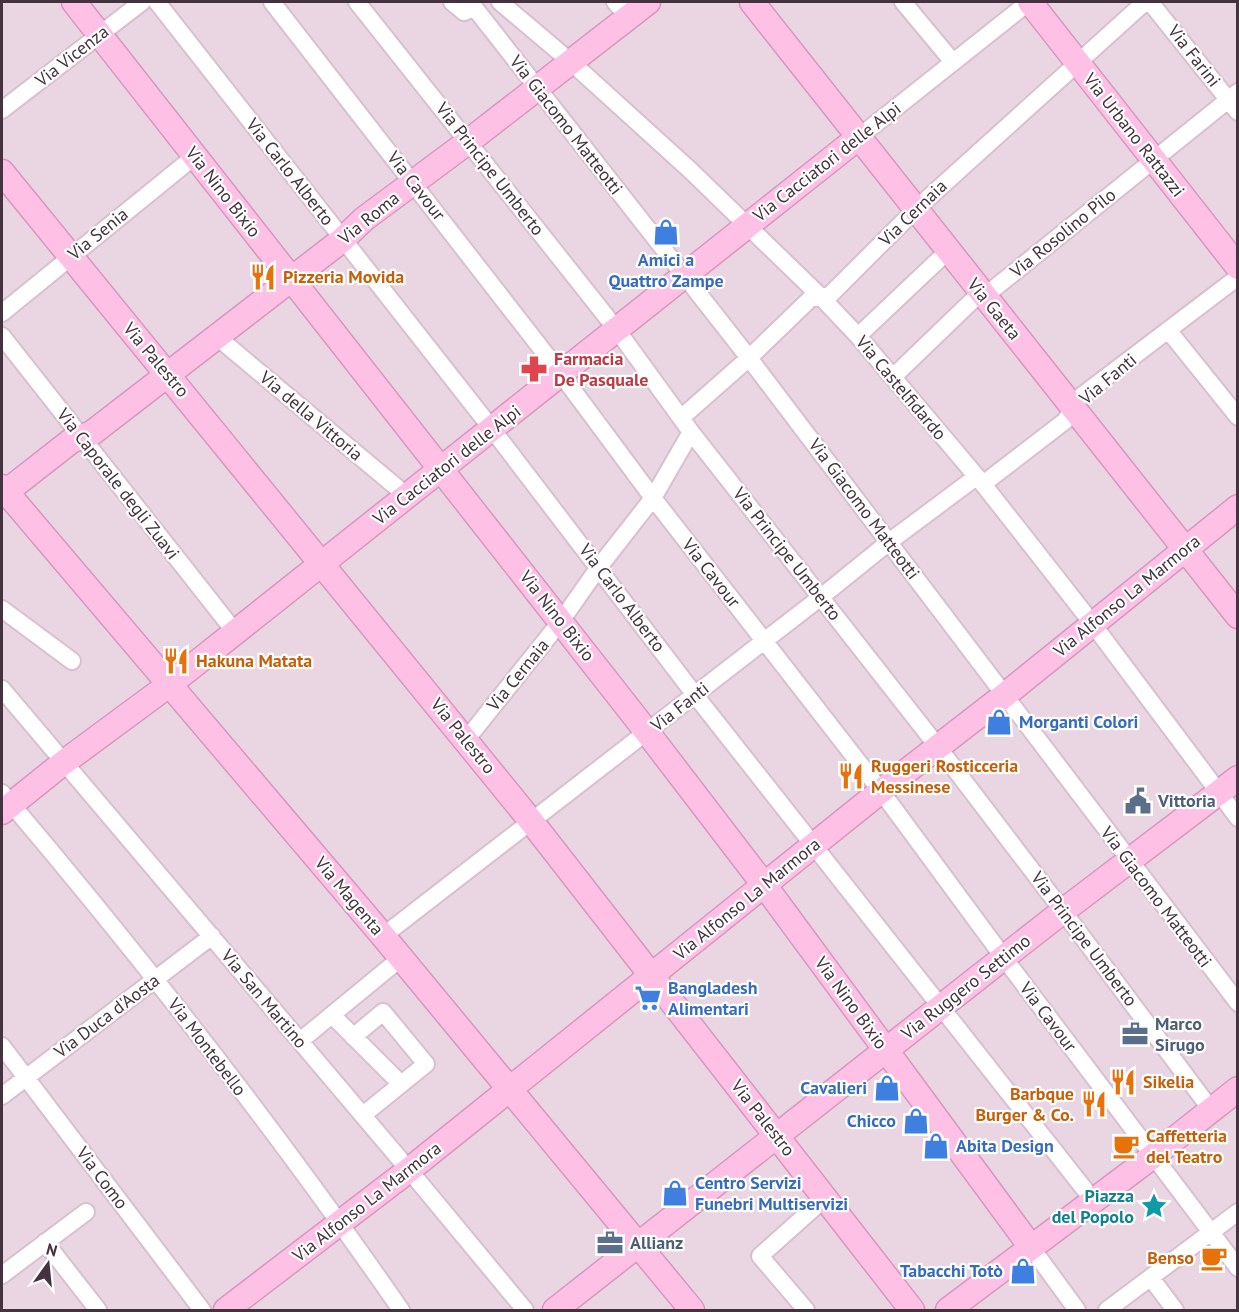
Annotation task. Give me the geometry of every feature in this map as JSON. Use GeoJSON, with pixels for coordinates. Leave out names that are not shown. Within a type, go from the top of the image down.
{"type":"FeatureCollection","features":[{"type":"Feature","properties":{"kind":"street","name":"Via Nino Bixio"},"geometry":{"type":"LineString","coordinates":[[74,2],[561,621],[765,886],[1027,1247]]}},
{"type":"Feature","properties":{"kind":"street","name":"Via Vicenza"},"geometry":{"type":"LineString","coordinates":[[2,110],[142,2]]}},
{"type":"Feature","properties":{"kind":"street","name":"Via Carlo Alberto"},"geometry":{"type":"LineString","coordinates":[[157,2],[599,567],[694,695],[815,845],[1090,1197]]}},
{"type":"Feature","properties":{"kind":"street","name":"Via Cavour"},"geometry":{"type":"LineString","coordinates":[[272,2],[414,182],[763,641],[882,791],[1213,1237]]}},
{"type":"Feature","properties":{"kind":"street","name":"Via Principe Umberto"},"geometry":{"type":"LineString","coordinates":[[357,2],[618,330],[691,432],[938,747],[1212,1111]]}},
{"type":"Feature","properties":{"kind":"street"},"geometry":{"type":"LineString","coordinates":[[452,2],[464,12],[476,9]]}},
{"type":"Feature","properties":{"kind":"street","name":"Via Roma"},"geometry":{"type":"LineString","coordinates":[[3,491],[71,441],[92,433],[167,373],[292,280],[342,240],[364,219],[538,89],[571,62],[622,9],[648,2]]}},
{"type":"Feature","properties":{"kind":"street","name":"Via Gaeta"},"geometry":{"type":"LineString","coordinates":[[752,2],[1238,616]]}},
{"type":"Feature","properties":{"kind":"street"},"geometry":{"type":"LineString","coordinates":[[903,2],[953,62]]}},
{"type":"Feature","properties":{"kind":"street","name":"Via Cacciatori delle Alpi"},"geometry":{"type":"LineString","coordinates":[[5,803],[170,684],[1030,2]]}},
{"type":"Feature","properties":{"kind":"street","name":"Via Urbano Rattazzi"},"geometry":{"type":"LineString","coordinates":[[1030,2],[1238,267]]}},
{"type":"Feature","properties":{"kind":"street","name":"Via Cernaia"},"geometry":{"type":"LineString","coordinates":[[681,418],[810,299],[830,295],[915,210],[1145,2]]}},
{"type":"Feature","properties":{"kind":"street","name":"Via Farini"},"geometry":{"type":"LineString","coordinates":[[1150,2],[1234,101]]}},
{"type":"Feature","properties":{"kind":"street","name":"Via Castelfidardo"},"geometry":{"type":"LineString","coordinates":[[504,5],[571,62],[690,170],[858,336],[980,481],[1092,623],[1228,786],[1238,818]]}},
{"type":"Feature","properties":{"kind":"street","name":"Via Giacomo Matteotti"},"geometry":{"type":"LineString","coordinates":[[476,9],[748,358],[889,542],[1128,862],[1238,1003]]}},
{"type":"Feature","properties":{"kind":"street","name":"Via Rosolino Pilo"},"geometry":{"type":"LineString","coordinates":[[893,377],[976,297],[991,291],[1153,159],[1234,101]]}},
{"type":"Feature","properties":{"kind":"street","name":"Via Senia"},"geometry":{"type":"LineString","coordinates":[[2,313],[195,156]]}},
{"type":"Feature","properties":{"kind":"street","name":"Via Palestro"},"geometry":{"type":"LineString","coordinates":[[2,172],[531,821],[912,1311]]}},
{"type":"Feature","properties":{"kind":"street"},"geometry":{"type":"LineString","coordinates":[[858,336],[948,251]]}},
{"type":"Feature","properties":{"kind":"street","name":"Via Fanti"},"geometry":{"type":"LineString","coordinates":[[383,936],[889,542],[1065,421],[1080,397],[1238,277]]}},
{"type":"Feature","properties":{"kind":"street"},"geometry":{"type":"LineString","coordinates":[[1168,330],[1238,417]]}},
{"type":"Feature","properties":{"kind":"street","name":"Via Caporale degli Zuavi"},"geometry":{"type":"LineString","coordinates":[[2,336],[235,632]]}},
{"type":"Feature","properties":{"kind":"street","name":"Via della Vittoria"},"geometry":{"type":"LineString","coordinates":[[216,336],[406,496]]}},
{"type":"Feature","properties":{"kind":"street","name":"Via Cernaia"},"geometry":{"type":"LineString","coordinates":[[466,740],[561,621],[599,567],[653,498],[691,432]]}},
{"type":"Feature","properties":{"kind":"street","name":"Via Magenta"},"geometry":{"type":"LineString","coordinates":[[3,491],[383,936],[692,1311]]}},
{"type":"Feature","properties":{"kind":"street","name":"Via Alfonso La Marmora"},"geometry":{"type":"LineString","coordinates":[[226,1311],[409,1170],[882,791],[1005,696],[1092,623],[1238,507]]}},
{"type":"Feature","properties":{"kind":"street"},"geometry":{"type":"LineString","coordinates":[[2,609],[72,661]]}},
{"type":"Feature","properties":{"kind":"street","name":"Via San Martino"},"geometry":{"type":"LineString","coordinates":[[2,689],[363,1115],[525,1311]]}},
{"type":"Feature","properties":{"kind":"street","name":"Via Ruggero Settimo"},"geometry":{"type":"LineString","coordinates":[[555,1311],[1063,911],[1228,786]]}},
{"type":"Feature","properties":{"kind":"street","name":"Via Montebello"},"geometry":{"type":"LineString","coordinates":[[5,803],[156,979],[341,1223],[401,1311]]}},
{"type":"Feature","properties":{"kind":"street","name":"Via Duca d'Aosta"},"geometry":{"type":"LineString","coordinates":[[2,1096],[212,936]]}},
{"type":"Feature","properties":{"kind":"street"},"geometry":{"type":"LineString","coordinates":[[300,1041],[401,958]]}},
{"type":"Feature","properties":{"kind":"street"},"geometry":{"type":"LineString","coordinates":[[353,1036],[384,1012],[426,1064],[363,1115]]}},
{"type":"Feature","properties":{"kind":"street"},"geometry":{"type":"LineString","coordinates":[[332,1015],[401,1084]]}},
{"type":"Feature","properties":{"kind":"street","name":"Via Como"},"geometry":{"type":"LineString","coordinates":[[2,1046],[202,1311]]}},
{"type":"Feature","properties":{"kind":"street"},"geometry":{"type":"LineString","coordinates":[[948,1311],[1090,1197],[1149,1152],[1212,1111],[1238,1089]]}},
{"type":"Feature","properties":{"kind":"street"},"geometry":{"type":"LineString","coordinates":[[806,1311],[760,1256],[825,1198]]}},
{"type":"Feature","properties":{"kind":"street"},"geometry":{"type":"LineString","coordinates":[[2,1275],[86,1212]]}},
{"type":"Feature","properties":{"kind":"street"},"geometry":{"type":"LineString","coordinates":[[1107,1311],[1154,1282],[1213,1237],[1238,1212]]}},
{"type":"Feature","properties":{"kind":"street"},"geometry":{"type":"LineString","coordinates":[[1213,1237],[1238,1268]]}},
{"type":"Feature","properties":{"kind":"street"},"geometry":{"type":"LineString","coordinates":[[45,1242],[98,1311]]}},
{"type":"Feature","properties":{"kind":"street"},"geometry":{"type":"LineString","coordinates":[[1027,1247],[1077,1311]]}},
{"type":"Feature","properties":{"kind":"street"},"geometry":{"type":"LineString","coordinates":[[1154,1282],[1175,1311]]}},
{"type":"Feature","properties":{"kind":"shaded area"},"geometry":{"type":"Polygon","coordinates":[[[2,2],[1237,2],[1237,1310],[2,1310],[2,2]]]}},
{"type":"Feature","properties":{"kind":"place","name":"Amici a Quattro Zampe"},"geometry":{"type":"Point","coordinates":[666,232]}},
{"type":"Feature","properties":{"kind":"place","name":"Pizzeria Movida"},"geometry":{"type":"Point","coordinates":[263,277]}},
{"type":"Feature","properties":{"kind":"place","name":"Farmacia De Pasquale"},"geometry":{"type":"Point","coordinates":[534,369]}},
{"type":"Feature","properties":{"kind":"place","name":"Hakuna Matata"},"geometry":{"type":"Point","coordinates":[176,661]}},
{"type":"Feature","properties":{"kind":"place","name":"Morganti Colori"},"geometry":{"type":"Point","coordinates":[999,722]}},
{"type":"Feature","properties":{"kind":"place","name":"Ruggeri Rosticceria Messinese"},"geometry":{"type":"Point","coordinates":[851,776]}},
{"type":"Feature","properties":{"kind":"place","name":"Vittoria"},"geometry":{"type":"Point","coordinates":[1138,801]}},
{"type":"Feature","properties":{"kind":"place","name":"Bangladesh Alimentari"},"geometry":{"type":"Point","coordinates":[648,998]}},
{"type":"Feature","properties":{"kind":"place","name":"Marco Sirugo"},"geometry":{"type":"Point","coordinates":[1135,1034]}},
{"type":"Feature","properties":{"kind":"place","name":"Sikelia"},"geometry":{"type":"Point","coordinates":[1123,1082]}},
{"type":"Feature","properties":{"kind":"place","name":"Cavalieri"},"geometry":{"type":"Point","coordinates":[887,1088]}},
{"type":"Feature","properties":{"kind":"place","name":"Barbque Burger & Co."},"geometry":{"type":"Point","coordinates":[1094,1104]}},
{"type":"Feature","properties":{"kind":"place","name":"Chicco"},"geometry":{"type":"Point","coordinates":[916,1121]}},
{"type":"Feature","properties":{"kind":"place","name":"Abita Design"},"geometry":{"type":"Point","coordinates":[936,1146]}},
{"type":"Feature","properties":{"kind":"place","name":"Caffetteria del Teatro"},"geometry":{"type":"Point","coordinates":[1126,1146]}},
{"type":"Feature","properties":{"kind":"place","name":"Centro Servizi Funebri Multiservizi"},"geometry":{"type":"Point","coordinates":[675,1193]}},
{"type":"Feature","properties":{"kind":"place","name":"Piazza del Popolo"},"geometry":{"type":"Point","coordinates":[1154,1206]}},
{"type":"Feature","properties":{"kind":"place","name":"Allianz"},"geometry":{"type":"Point","coordinates":[610,1243]}},
{"type":"Feature","properties":{"kind":"place","name":"Benso"},"geometry":{"type":"Point","coordinates":[1214,1258]}},
{"type":"Feature","properties":{"kind":"place","name":"Tabacchi Totò"},"geometry":{"type":"Point","coordinates":[1023,1271]}}]}
